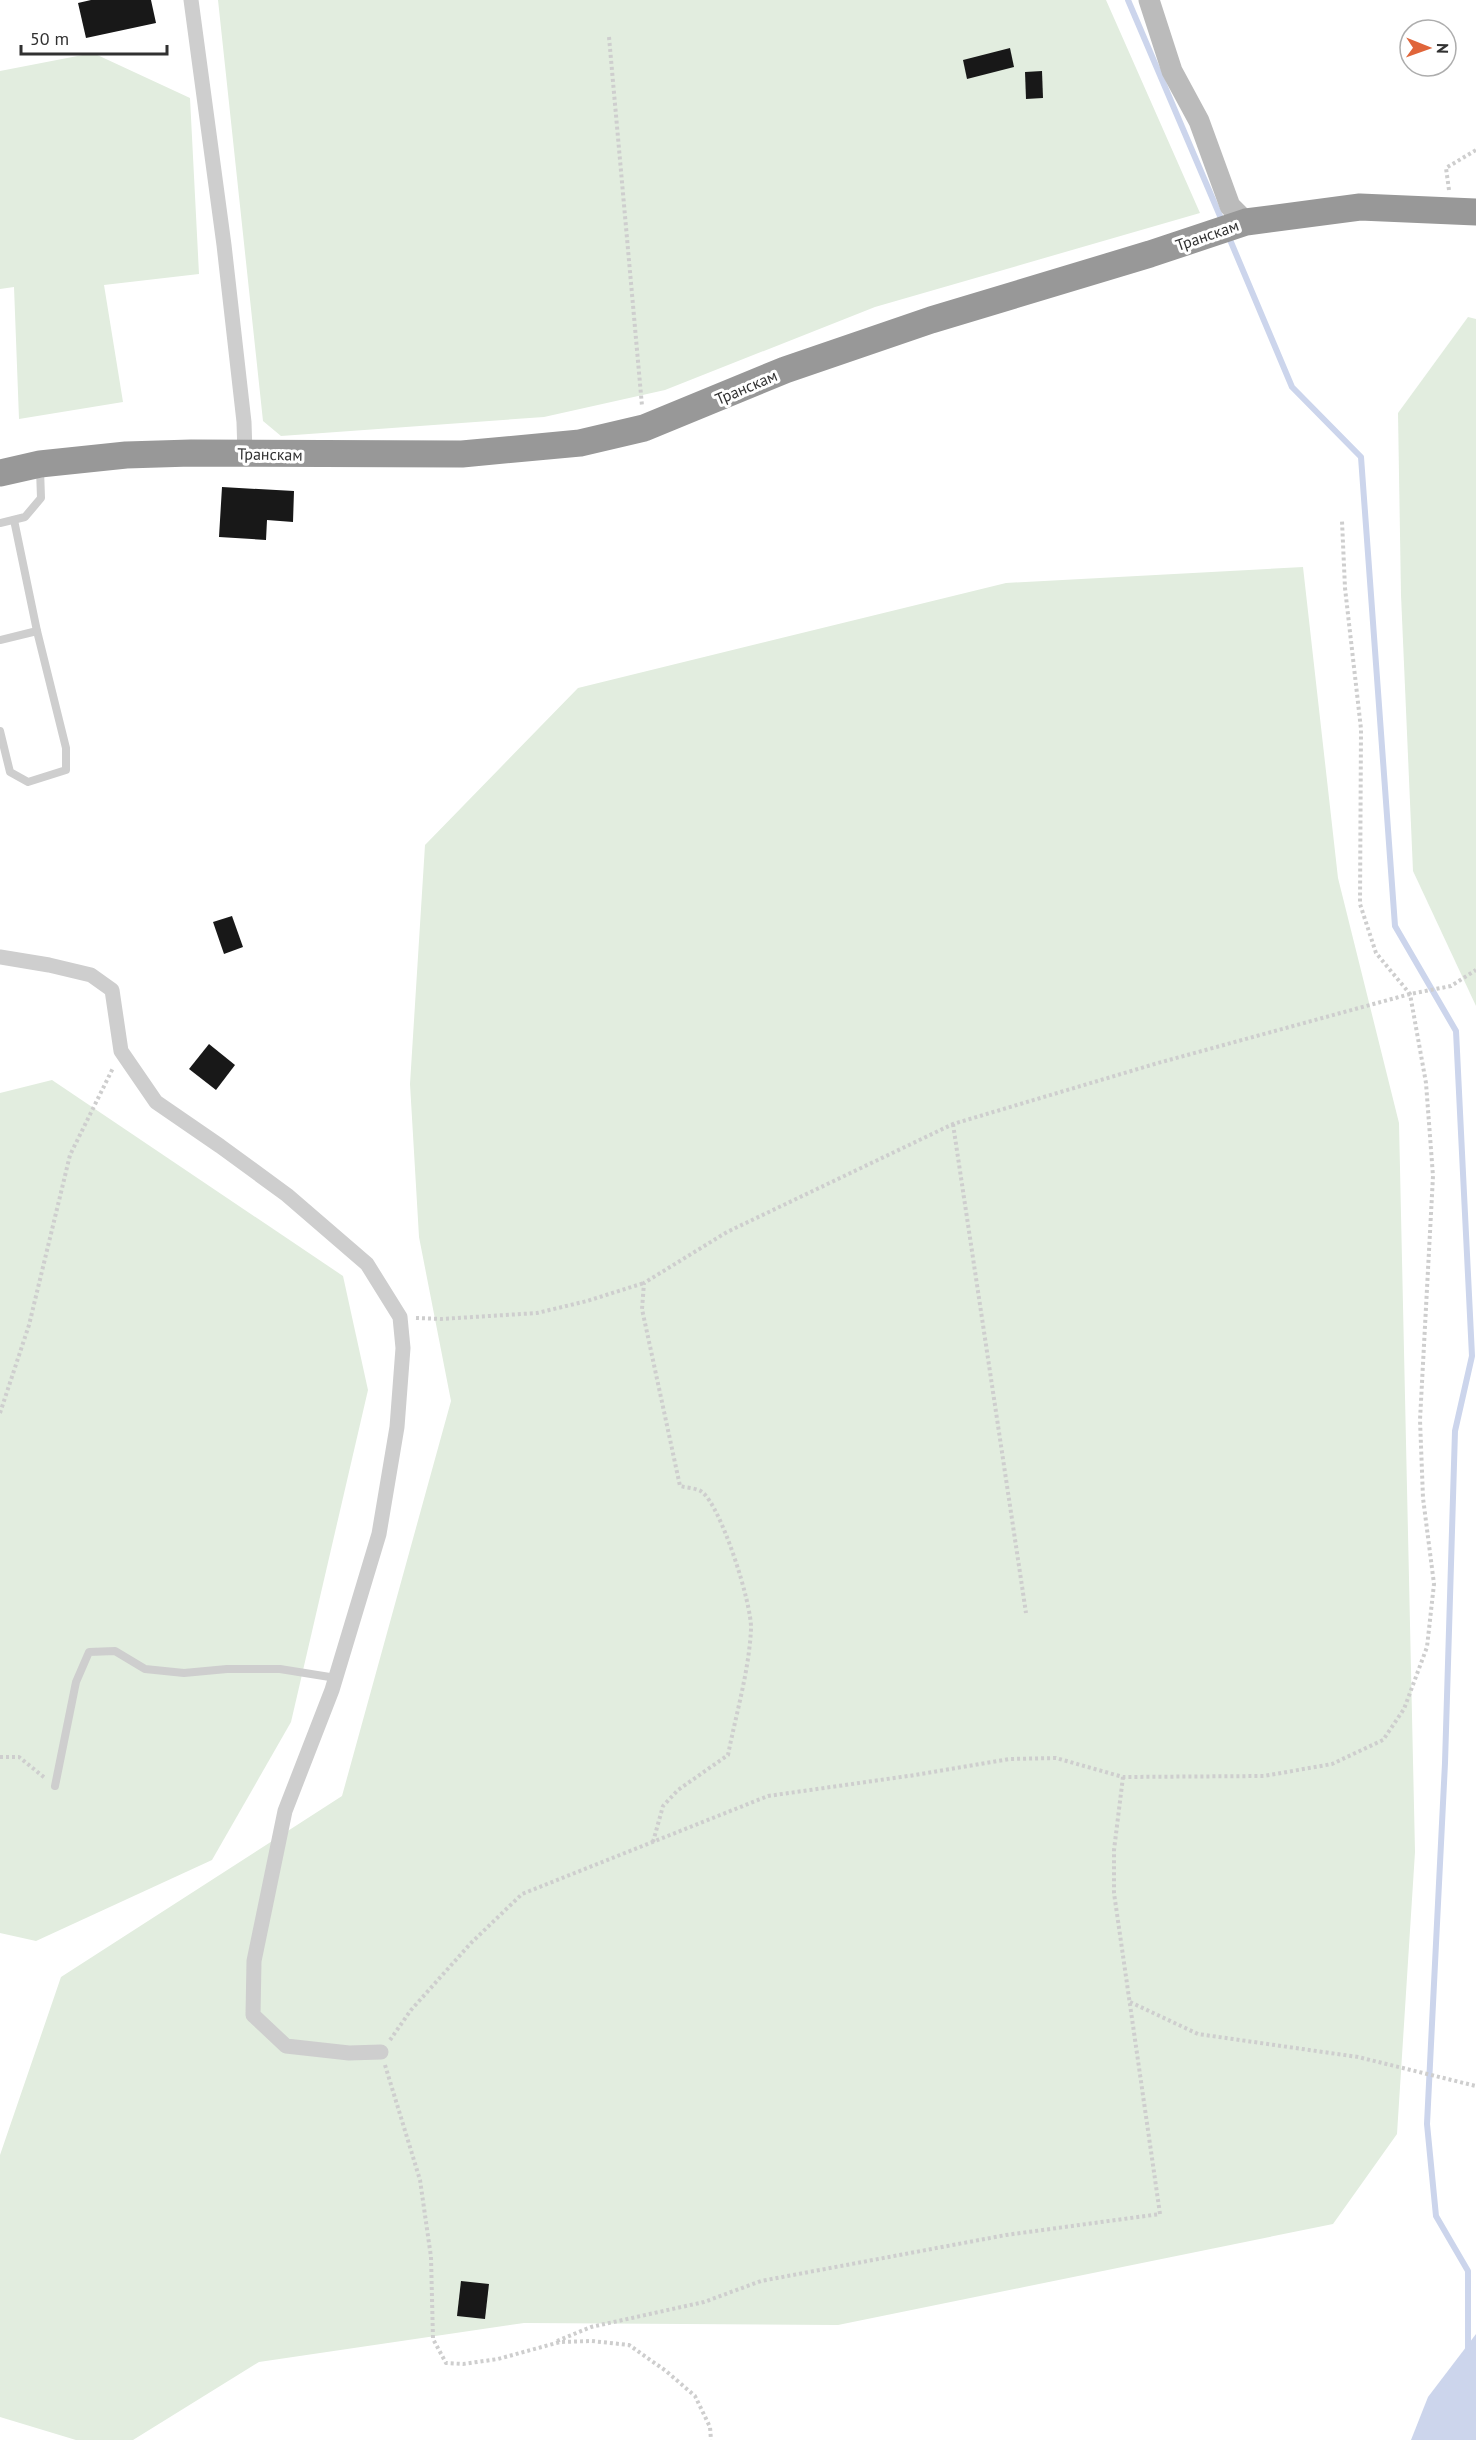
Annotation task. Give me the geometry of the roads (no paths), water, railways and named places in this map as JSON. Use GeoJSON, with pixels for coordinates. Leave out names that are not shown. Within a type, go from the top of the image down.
{"type":"FeatureCollection","features":[{"type":"Feature","properties":{"kind":"highway","name":"Транскам"},"geometry":{"type":"LineString","coordinates":[[0,473],[40,464],[126,455],[462,454],[580,443],[644,428],[785,370],[931,320],[1150,254],[1246,222],[1360,207],[1464,212]]}},
{"type":"Feature","properties":{"kind":"street"},"geometry":{"type":"LineString","coordinates":[[191,0],[224,245],[244,422],[245,454]]}},
{"type":"Feature","properties":{"kind":"street"},"geometry":{"type":"LineString","coordinates":[[1149,0],[1172,71],[1199,121],[1230,206],[1246,222]]}},
{"type":"Feature","properties":{"kind":"street"},"geometry":{"type":"LineString","coordinates":[[0,957],[91,975],[112,990],[121,1051],[156,1102],[287,1196],[367,1264],[400,1317],[403,1348],[396,1427],[379,1534],[336,1678],[285,1811],[254,1961],[253,2015],[286,2046],[349,2053],[381,2052]]}},
{"type":"Feature","properties":{"kind":"lane"},"geometry":{"type":"LineString","coordinates":[[0,523],[25,518],[41,498],[40,464]]}},
{"type":"Feature","properties":{"kind":"lane"},"geometry":{"type":"LineString","coordinates":[[0,731],[10,772],[28,782],[66,770],[66,748],[37,631],[14,520]]}},
{"type":"Feature","properties":{"kind":"lane"},"geometry":{"type":"LineString","coordinates":[[0,640],[37,631]]}},
{"type":"Feature","properties":{"kind":"lane"},"geometry":{"type":"LineString","coordinates":[[55,1786],[76,1682],[89,1652],[115,1652],[145,1669],[184,1673],[280,1668],[336,1678]]}},
{"type":"Feature","properties":{"kind":"water"},"geometry":{"type":"Polygon","coordinates":[[[1476,2334],[1476,2440],[1411,2440],[1428,2397],[1476,2334]]]}},
{"type":"Feature","properties":{"kind":"waterway"},"geometry":{"type":"LineString","coordinates":[[1128,0],[1223,223]]}},
{"type":"Feature","properties":{"kind":"waterway"},"geometry":{"type":"LineString","coordinates":[[1228,235],[1292,387],[1361,457],[1395,926],[1456,1031],[1472,1356],[1455,1431],[1445,1763],[1427,2124],[1436,2216],[1468,2271],[1468,2350]]}}]}
